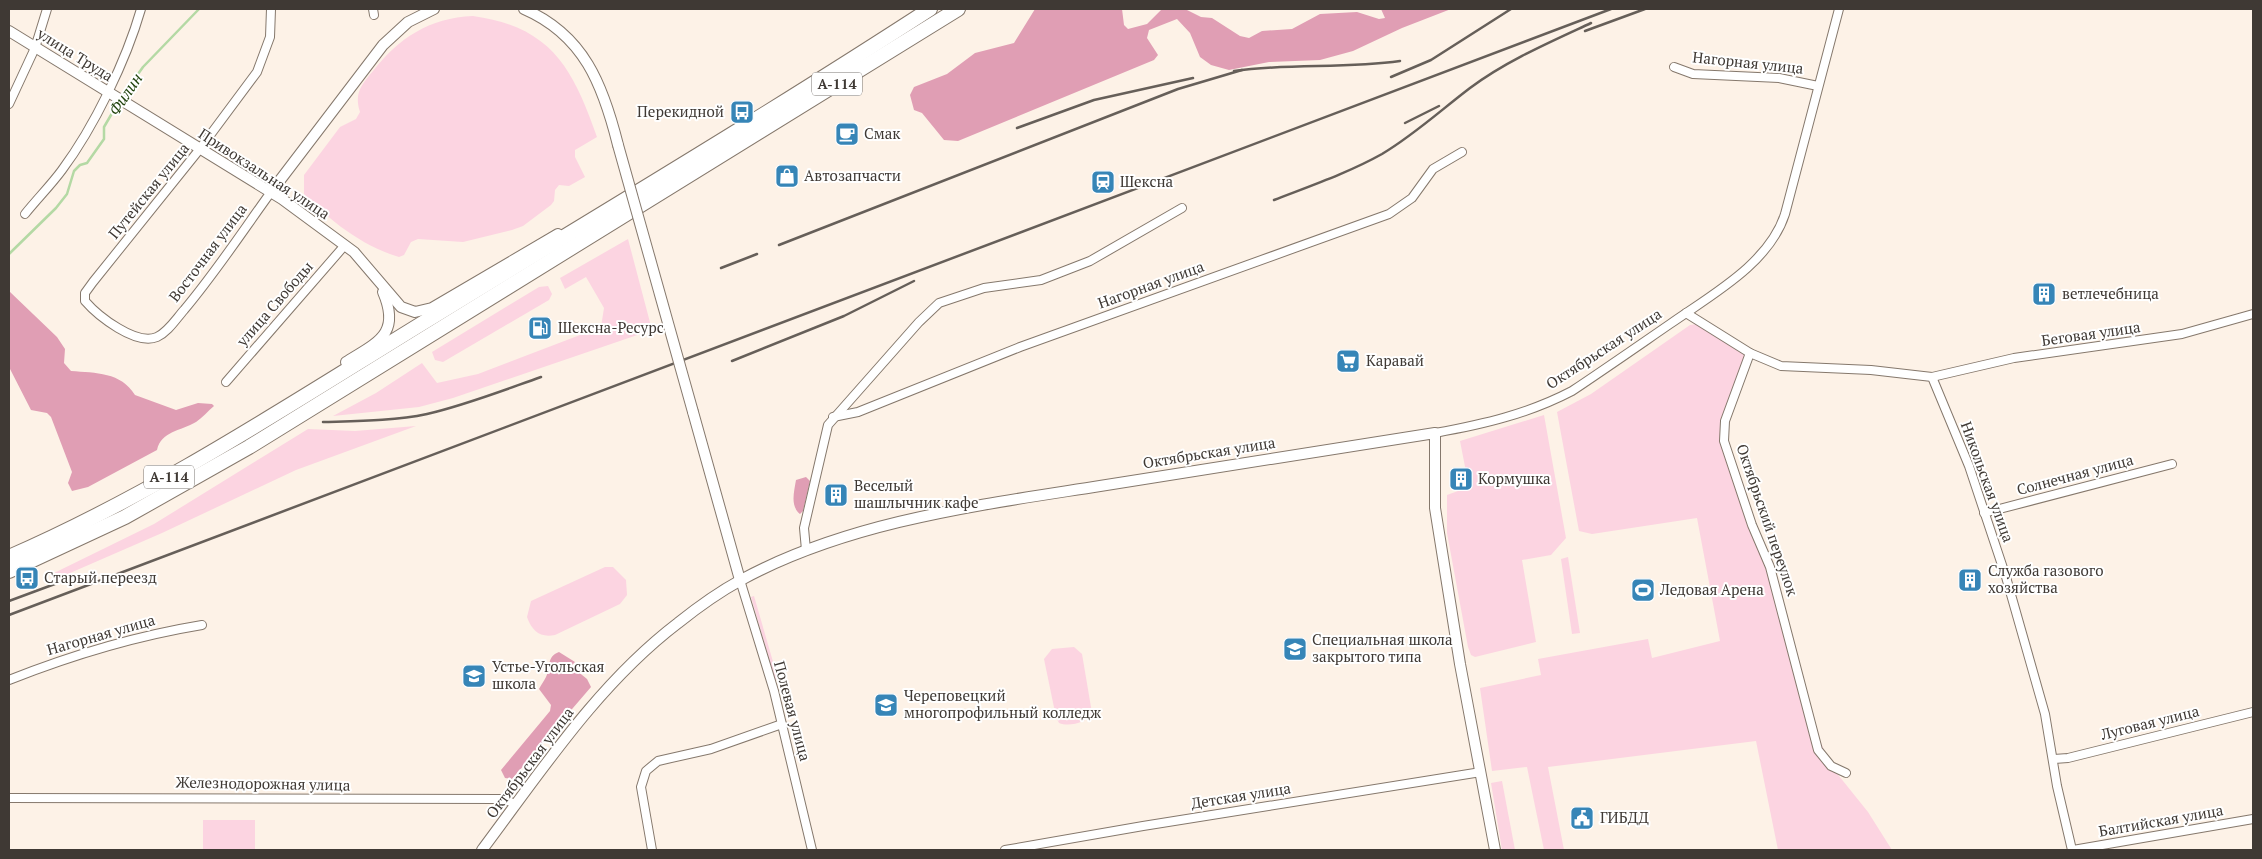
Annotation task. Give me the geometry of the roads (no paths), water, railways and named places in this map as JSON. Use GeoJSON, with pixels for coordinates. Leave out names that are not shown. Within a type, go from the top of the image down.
{"type":"FeatureCollection","features":[{"type":"Feature","properties":{"kind":"highway","name":"А-114"},"geometry":{"type":"LineString","coordinates":[[9,557],[99,515],[239,437],[930,9]]}},
{"type":"Feature","properties":{"kind":"highway","name":"А-114"},"geometry":{"type":"LineString","coordinates":[[9,571],[125,517],[248,447],[958,9]]}},
{"type":"Feature","properties":{"kind":"street"},"geometry":{"type":"LineString","coordinates":[[9,104],[35,48],[46,9]]}},
{"type":"Feature","properties":{"kind":"street"},"geometry":{"type":"LineString","coordinates":[[25,214],[62,171],[112,96],[142,9]]}},
{"type":"Feature","properties":{"kind":"street","name":"Путейская улица"},"geometry":{"type":"LineString","coordinates":[[167,330],[157,337],[144,340],[120,329],[94,312],[85,301],[85,294],[199,150],[257,72],[268,44],[272,26],[271,9]]}},
{"type":"Feature","properties":{"kind":"street"},"geometry":{"type":"LineString","coordinates":[[271,192],[382,45],[408,22],[434,9]]}},
{"type":"Feature","properties":{"kind":"street"},"geometry":{"type":"LineString","coordinates":[[524,9],[556,26],[586,58],[604,98],[740,580]]}},
{"type":"Feature","properties":{"kind":"street","name":"Октябрьская улица"},"geometry":{"type":"LineString","coordinates":[[482,850],[570,732],[611,686],[676,624],[740,580],[806,550],[856,533],[985,504],[1435,434],[1498,421],[1547,404],[1603,371],[1686,313],[1743,270],[1761,253],[1776,234],[1789,201],[1839,9]]}},
{"type":"Feature","properties":{"kind":"street","name":"улица Труда"},"geometry":{"type":"LineString","coordinates":[[9,31],[126,104]]}},
{"type":"Feature","properties":{"kind":"street","name":"Нагорная улица"},"geometry":{"type":"LineString","coordinates":[[1674,67],[1693,74],[1779,78],[1818,86]]}},
{"type":"Feature","properties":{"kind":"street","name":"Привокзальная улица"},"geometry":{"type":"LineString","coordinates":[[126,104],[271,192],[345,245],[363,261],[401,307],[415,312],[423,311],[542,242],[604,212]]}},
{"type":"Feature","properties":{"kind":"street","name":"Нагорная улица"},"geometry":{"type":"LineString","coordinates":[[833,418],[858,412],[1020,347],[1389,214],[1412,198],[1433,169],[1462,152]]}},
{"type":"Feature","properties":{"kind":"street","name":"Восточная улица"},"geometry":{"type":"LineString","coordinates":[[167,330],[208,282],[271,192]]}},
{"type":"Feature","properties":{"kind":"street"},"geometry":{"type":"LineString","coordinates":[[806,550],[806,519],[825,433],[833,418],[919,322],[939,303],[984,288],[1041,280],[1090,261],[1182,208]]}},
{"type":"Feature","properties":{"kind":"street","name":"улица Свободы"},"geometry":{"type":"LineString","coordinates":[[226,382],[345,245]]}},
{"type":"Feature","properties":{"kind":"street"},"geometry":{"type":"LineString","coordinates":[[99,515],[378,342],[388,330],[391,316],[378,280]]}},
{"type":"Feature","properties":{"kind":"street"},"geometry":{"type":"LineString","coordinates":[[1686,313],[1750,353],[1781,366],[1871,370],[1932,377]]}},
{"type":"Feature","properties":{"kind":"street","name":"Беговая улица"},"geometry":{"type":"LineString","coordinates":[[1932,377],[2014,358],[2182,334],[2253,314]]}},
{"type":"Feature","properties":{"kind":"street","name":"Октябрьский переулок"},"geometry":{"type":"LineString","coordinates":[[1750,353],[1724,421],[1724,441],[1752,525],[1770,567],[1818,750],[1831,766],[1846,773]]}},
{"type":"Feature","properties":{"kind":"street","name":"Никольская улица"},"geometry":{"type":"LineString","coordinates":[[1932,377],[1969,466],[2006,577],[2045,714],[2057,786],[2072,850]]}},
{"type":"Feature","properties":{"kind":"street"},"geometry":{"type":"LineString","coordinates":[[1435,434],[1436,508],[1460,664],[1494,850]]}},
{"type":"Feature","properties":{"kind":"street","name":"Солнечная улица"},"geometry":{"type":"LineString","coordinates":[[1984,513],[2172,464]]}},
{"type":"Feature","properties":{"kind":"street","name":"Полевая улица"},"geometry":{"type":"LineString","coordinates":[[740,580],[782,724],[812,850]]}},
{"type":"Feature","properties":{"kind":"street","name":"Нагорная улица"},"geometry":{"type":"LineString","coordinates":[[9,680],[80,653],[150,633],[202,625]]}},
{"type":"Feature","properties":{"kind":"street","name":"Луговая улица"},"geometry":{"type":"LineString","coordinates":[[2054,759],[2068,758],[2253,712]]}},
{"type":"Feature","properties":{"kind":"street"},"geometry":{"type":"LineString","coordinates":[[652,850],[641,787],[642,779],[650,766],[670,758],[711,749],[782,724]]}},
{"type":"Feature","properties":{"kind":"street","name":"Детская улица"},"geometry":{"type":"LineString","coordinates":[[1005,850],[1125,828],[1481,772]]}},
{"type":"Feature","properties":{"kind":"street","name":"Железнодорожная улица"},"geometry":{"type":"LineString","coordinates":[[9,798],[502,798],[516,804]]}},
{"type":"Feature","properties":{"kind":"street","name":"Балтийская улица"},"geometry":{"type":"LineString","coordinates":[[2072,850],[2253,819]]}},
{"type":"Feature","properties":{"kind":"waterway","name":"Филин"},"geometry":{"type":"LineString","coordinates":[[121,98],[143,67],[199,9]]}},
{"type":"Feature","properties":{"kind":"waterway","name":"Филин"},"geometry":{"type":"LineString","coordinates":[[9,254],[56,208],[67,194],[74,171],[80,165],[87,163],[104,139],[104,127],[118,103]]}},
{"type":"Feature","properties":{"kind":"railway"},"geometry":{"type":"LineString","coordinates":[[1391,77],[1431,60],[1511,9]]}},
{"type":"Feature","properties":{"kind":"railway"},"geometry":{"type":"LineString","coordinates":[[9,615],[1611,9]]}},
{"type":"Feature","properties":{"kind":"railway"},"geometry":{"type":"LineString","coordinates":[[1585,31],[1645,9]]}},
{"type":"Feature","properties":{"kind":"railway"},"geometry":{"type":"LineString","coordinates":[[1274,200],[1342,173],[1382,154],[1416,131],[1470,88],[1498,69],[1591,23]]}},
{"type":"Feature","properties":{"kind":"railway"},"geometry":{"type":"LineString","coordinates":[[1234,71],[1275,67],[1359,65],[1400,61]]}},
{"type":"Feature","properties":{"kind":"railway"},"geometry":{"type":"LineString","coordinates":[[779,245],[1178,89],[1242,70]]}},
{"type":"Feature","properties":{"kind":"railway"},"geometry":{"type":"LineString","coordinates":[[1017,128],[1094,100],[1193,78]]}},
{"type":"Feature","properties":{"kind":"railway"},"geometry":{"type":"LineString","coordinates":[[1405,123],[1439,106]]}},
{"type":"Feature","properties":{"kind":"railway"},"geometry":{"type":"LineString","coordinates":[[721,268],[757,254]]}},
{"type":"Feature","properties":{"kind":"railway"},"geometry":{"type":"LineString","coordinates":[[732,361],[844,316],[914,281]]}},
{"type":"Feature","properties":{"kind":"railway"},"geometry":{"type":"LineString","coordinates":[[323,422],[363,421],[427,414],[470,402],[541,377]]}},
{"type":"Feature","properties":{"kind":"railway"},"geometry":{"type":"LineString","coordinates":[[9,601],[71,578]]}},
{"type":"Feature","properties":{"kind":"place","name":"Перекидной"},"geometry":{"type":"Point","coordinates":[742,112]}},
{"type":"Feature","properties":{"kind":"place","name":"Смак"},"geometry":{"type":"Point","coordinates":[847,134]}},
{"type":"Feature","properties":{"kind":"place","name":"Автозапчасти"},"geometry":{"type":"Point","coordinates":[787,176]}},
{"type":"Feature","properties":{"kind":"place","name":"Шексна"},"geometry":{"type":"Point","coordinates":[1103,182]}},
{"type":"Feature","properties":{"kind":"place","name":"ветлечебница"},"geometry":{"type":"Point","coordinates":[2044,294]}},
{"type":"Feature","properties":{"kind":"place","name":"Шексна-Ресурс"},"geometry":{"type":"Point","coordinates":[540,328]}},
{"type":"Feature","properties":{"kind":"place","name":"Каравай"},"geometry":{"type":"Point","coordinates":[1348,361]}},
{"type":"Feature","properties":{"kind":"place","name":"Кормушка"},"geometry":{"type":"Point","coordinates":[1461,479]}},
{"type":"Feature","properties":{"kind":"place","name":"Веселый шашлычник кафе"},"geometry":{"type":"Point","coordinates":[836,495]}},
{"type":"Feature","properties":{"kind":"place","name":"Старый переезд"},"geometry":{"type":"Point","coordinates":[27,578]}},
{"type":"Feature","properties":{"kind":"place","name":"Служба газового хозяйства"},"geometry":{"type":"Point","coordinates":[1970,580]}},
{"type":"Feature","properties":{"kind":"place","name":"Ледовая Арена"},"geometry":{"type":"Point","coordinates":[1643,590]}},
{"type":"Feature","properties":{"kind":"place","name":"Специальная школа закрытого типа"},"geometry":{"type":"Point","coordinates":[1295,649]}},
{"type":"Feature","properties":{"kind":"place","name":"Устье-Угольская школа"},"geometry":{"type":"Point","coordinates":[474,676]}},
{"type":"Feature","properties":{"kind":"place","name":"Череповецкий многопрофильный колледж"},"geometry":{"type":"Point","coordinates":[886,705]}},
{"type":"Feature","properties":{"kind":"place","name":"ГИБДД"},"geometry":{"type":"Point","coordinates":[1582,818]}}]}
